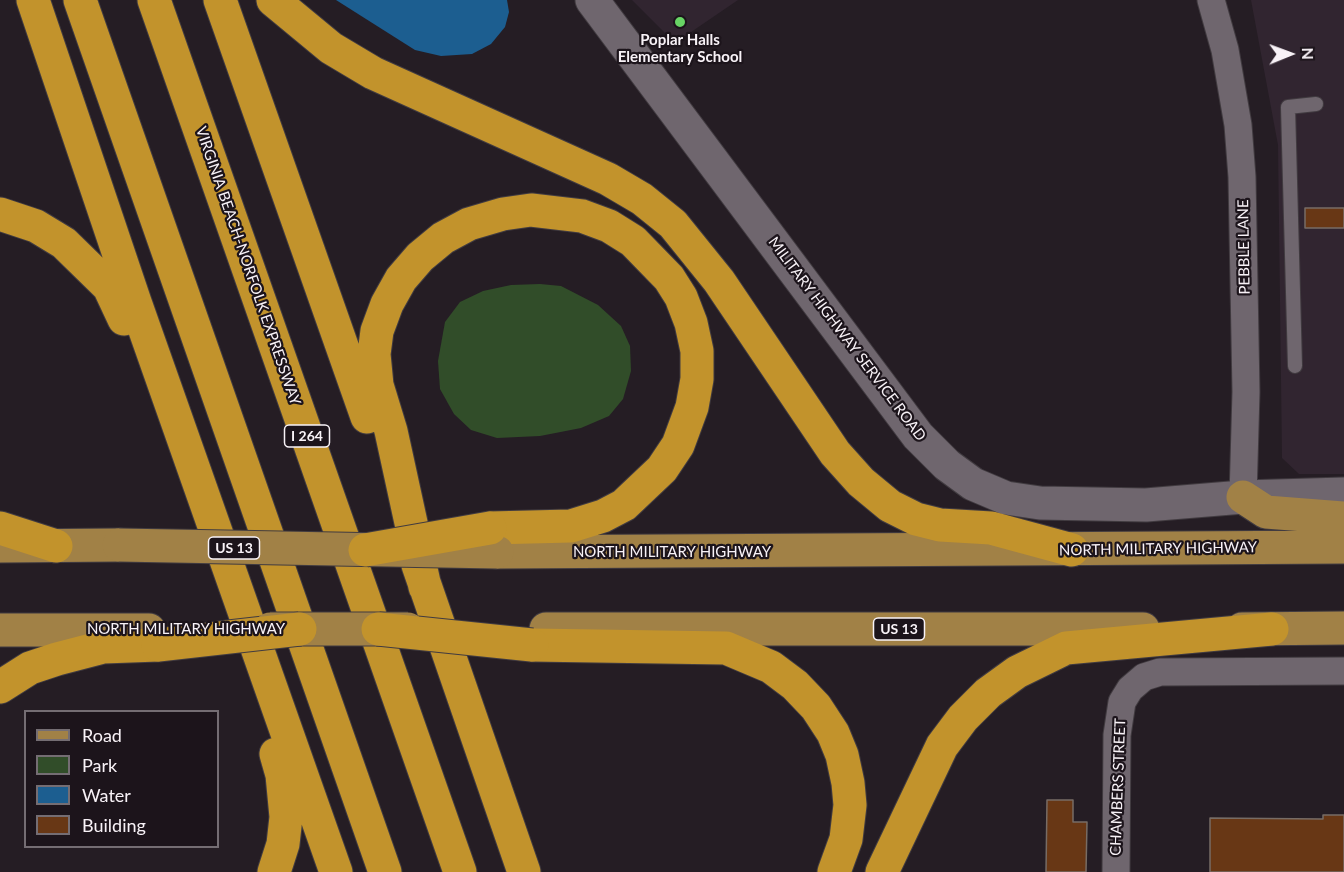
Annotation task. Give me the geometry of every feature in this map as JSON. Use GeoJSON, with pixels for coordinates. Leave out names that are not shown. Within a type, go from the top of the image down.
{"type":"FeatureCollection","features":[{"type":"Feature","properties":{"kind":"highway"},"geometry":{"type":"LineString","coordinates":[[33,0],[185,445],[336,872]]}},
{"type":"Feature","properties":{"kind":"highway"},"geometry":{"type":"LineString","coordinates":[[80,0],[385,872]]}},
{"type":"Feature","properties":{"kind":"highway","name":"VIRGINIA BEACH-NORFOLK EXPRESSWAY"},"geometry":{"type":"LineString","coordinates":[[154,0],[460,872]]}},
{"type":"Feature","properties":{"kind":"highway"},"geometry":{"type":"LineString","coordinates":[[220,0],[524,872]]}},
{"type":"Feature","properties":{"kind":"highway"},"geometry":{"type":"LineString","coordinates":[[273,0],[331,48],[373,73],[608,179],[642,199],[673,224],[719,281],[836,453],[861,482],[890,506],[916,519],[940,525],[991,528],[1072,550]]}},
{"type":"Feature","properties":{"kind":"highway"},"geometry":{"type":"LineString","coordinates":[[365,550],[493,540],[571,526],[603,516],[624,505],[662,469],[678,445],[692,407],[697,379],[697,351],[691,323],[681,297],[669,278],[633,241],[609,226],[582,216],[531,210],[503,214],[469,224],[443,238],[420,257],[401,279],[387,304],[377,331],[374,354],[377,385],[391,431],[425,587]]}},
{"type":"Feature","properties":{"kind":"highway"},"geometry":{"type":"LineString","coordinates":[[0,214],[36,226],[64,243],[109,287],[185,445]]}},
{"type":"Feature","properties":{"kind":"highway"},"geometry":{"type":"LineString","coordinates":[[0,528],[56,546]]}},
{"type":"Feature","properties":{"kind":"highway"},"geometry":{"type":"LineString","coordinates":[[232,577],[285,792],[286,817],[283,844],[274,872]]}},
{"type":"Feature","properties":{"kind":"highway"},"geometry":{"type":"LineString","coordinates":[[0,687],[30,668],[57,659],[153,637],[300,629]]}},
{"type":"Feature","properties":{"kind":"highway"},"geometry":{"type":"LineString","coordinates":[[378,629],[726,648],[771,667],[795,685],[816,707],[842,755],[850,805],[846,839],[834,872]]}},
{"type":"Feature","properties":{"kind":"highway"},"geometry":{"type":"LineString","coordinates":[[882,872],[942,746],[980,701],[1017,672],[1066,648],[1272,629]]}},
{"type":"Feature","properties":{"kind":"highway"},"geometry":{"type":"LineString","coordinates":[[462,692],[526,820],[547,872]]}},
{"type":"Feature","properties":{"kind":"main road"},"geometry":{"type":"LineString","coordinates":[[1243,497],[1266,513],[1344,518]]}},
{"type":"Feature","properties":{"kind":"main road","name":"NORTH MILITARY HIGHWAY"},"geometry":{"type":"LineString","coordinates":[[493,540],[1072,550],[1344,547]]}},
{"type":"Feature","properties":{"kind":"main road","name":"US 13"},"geometry":{"type":"LineString","coordinates":[[0,546],[119,545],[365,550]]}},
{"type":"Feature","properties":{"kind":"main road","name":"US 13"},"geometry":{"type":"LineString","coordinates":[[529,637],[1344,628]]}},
{"type":"Feature","properties":{"kind":"main road","name":"NORTH MILITARY HIGHWAY"},"geometry":{"type":"LineString","coordinates":[[300,629],[378,629]]}},
{"type":"Feature","properties":{"kind":"main road","name":"NORTH MILITARY HIGHWAY"},"geometry":{"type":"LineString","coordinates":[[0,630],[153,637]]}},
{"type":"Feature","properties":{"kind":"street","name":"MILITARY HIGHWAY SERVICE ROAD"},"geometry":{"type":"LineString","coordinates":[[592,0],[918,436],[947,465],[973,484],[1006,498],[1024,502],[1146,505],[1243,497],[1344,494]]}},
{"type":"Feature","properties":{"kind":"street","name":"PEBBLE LANE"},"geometry":{"type":"LineString","coordinates":[[1211,0],[1225,50],[1238,124],[1242,177],[1246,392],[1243,497]]}},
{"type":"Feature","properties":{"kind":"street","name":"CHAMBERS STREET"},"geometry":{"type":"LineString","coordinates":[[1116,872],[1117,735],[1122,702],[1130,688],[1144,677],[1160,672],[1344,671]]}},
{"type":"Feature","properties":{"kind":"lane"},"geometry":{"type":"LineString","coordinates":[[1295,366],[1288,107],[1316,104]]}},
{"type":"Feature","properties":{"kind":"shaded area","name":"Poplar Halls Elementary School"},"geometry":{"type":"Polygon","coordinates":[[[632,0],[738,0],[675,43],[632,0]]]}},
{"type":"Feature","properties":{"kind":"shaded area"},"geometry":{"type":"Polygon","coordinates":[[[1251,0],[1344,0],[1344,474],[1299,474],[1282,458],[1278,145],[1251,0]]]}},
{"type":"Feature","properties":{"kind":"green space"},"geometry":{"type":"Polygon","coordinates":[[[511,285],[561,286],[598,305],[621,326],[630,346],[631,371],[623,399],[609,416],[581,428],[540,436],[497,438],[471,430],[454,414],[440,389],[438,361],[445,322],[460,302],[483,291],[511,285]]]}},
{"type":"Feature","properties":{"kind":"water"},"geometry":{"type":"Polygon","coordinates":[[[336,0],[507,0],[509,12],[505,27],[491,44],[472,54],[441,56],[415,50],[336,0]]]}},
{"type":"Feature","properties":{"kind":"building"},"geometry":{"type":"Polygon","coordinates":[[[1305,208],[1344,208],[1344,228],[1305,228],[1305,208]]]}},
{"type":"Feature","properties":{"kind":"building"},"geometry":{"type":"Polygon","coordinates":[[[1047,800],[1073,800],[1073,822],[1087,822],[1086,872],[1046,872],[1047,800]]]}},
{"type":"Feature","properties":{"kind":"building"},"geometry":{"type":"Polygon","coordinates":[[[1323,815],[1344,815],[1344,872],[1210,872],[1210,818],[1323,819],[1323,815]]]}},
{"type":"Feature","properties":{"kind":"place","name":"Poplar Halls Elementary School"},"geometry":{"type":"Point","coordinates":[680,22]}}]}
